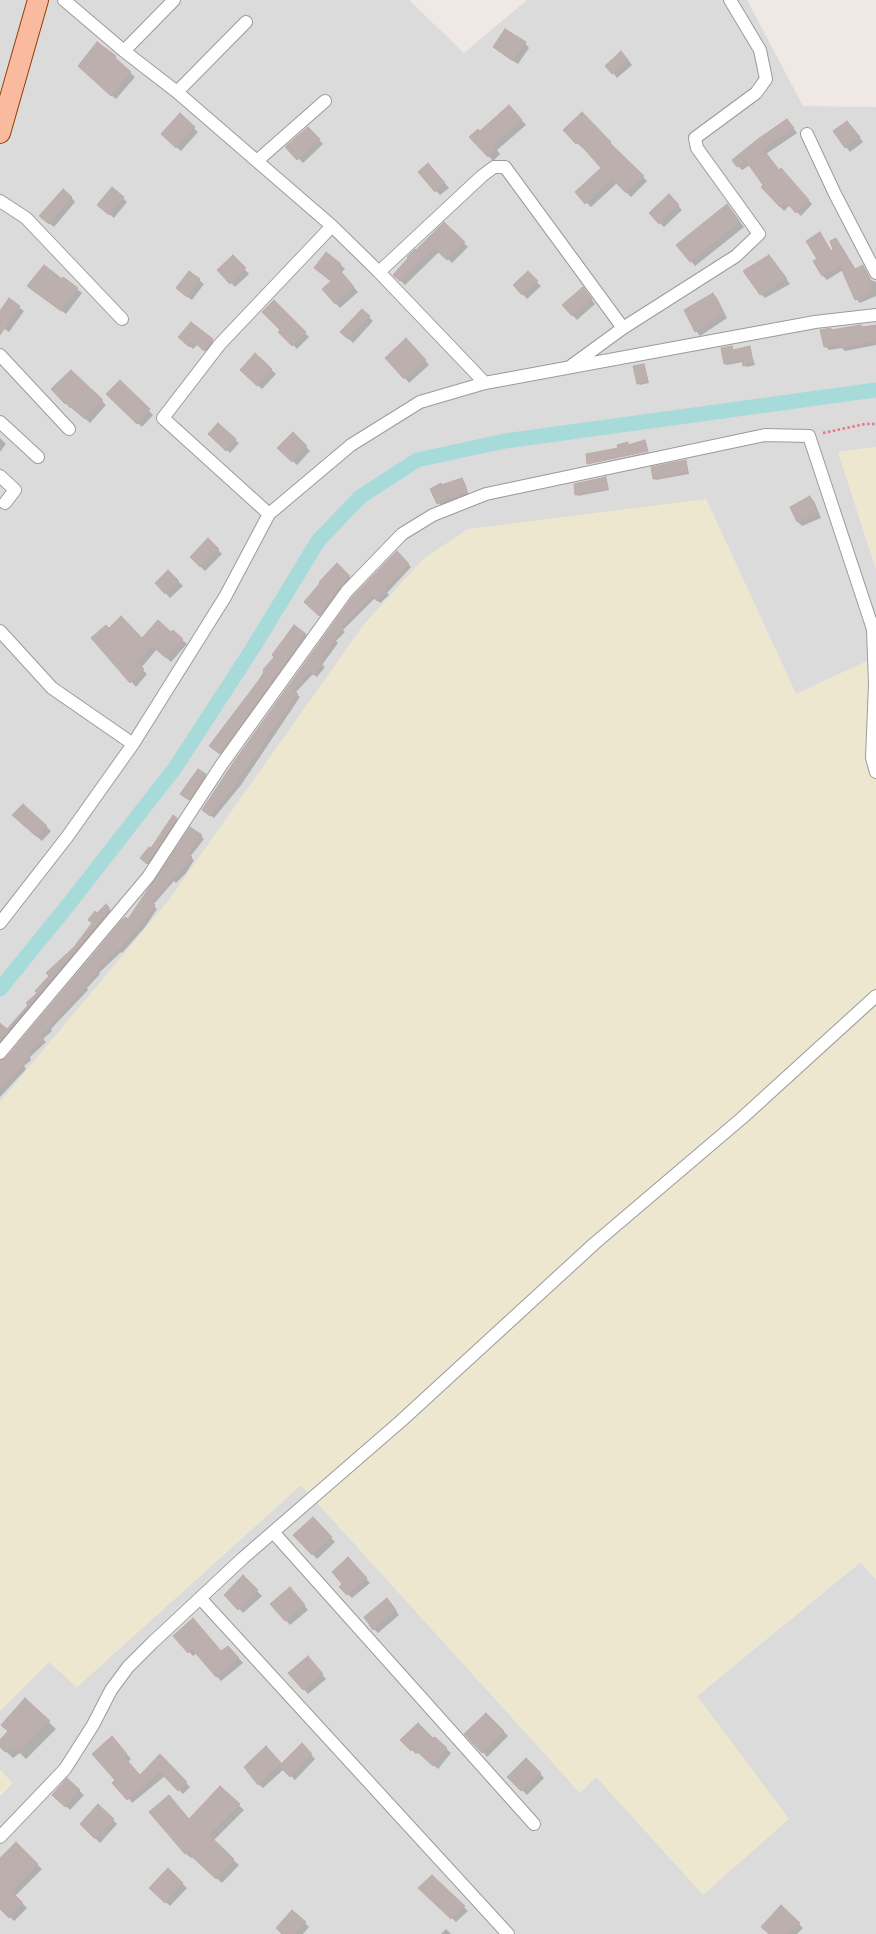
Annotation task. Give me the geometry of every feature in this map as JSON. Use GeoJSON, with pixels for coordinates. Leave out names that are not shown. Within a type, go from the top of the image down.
{"type":"FeatureCollection","features":[{"type":"Feature","properties":{"kind":"main road"},"geometry":{"type":"LineString","coordinates":[[0,133],[38,0]]}},
{"type":"Feature","properties":{"kind":"street"},"geometry":{"type":"LineString","coordinates":[[64,0],[258,160],[332,226],[379,272],[485,383]]}},
{"type":"Feature","properties":{"kind":"street"},"geometry":{"type":"LineString","coordinates":[[124,51],[174,0]]}},
{"type":"Feature","properties":{"kind":"street"},"geometry":{"type":"LineString","coordinates":[[568,368],[623,328],[736,256],[758,234],[696,148],[695,138],[756,93],[766,79],[760,50],[730,0]]}},
{"type":"Feature","properties":{"kind":"street"},"geometry":{"type":"LineString","coordinates":[[177,92],[246,22]]}},
{"type":"Feature","properties":{"kind":"street"},"geometry":{"type":"LineString","coordinates":[[258,160],[325,101]]}},
{"type":"Feature","properties":{"kind":"street"},"geometry":{"type":"LineString","coordinates":[[807,134],[835,194],[876,273]]}},
{"type":"Feature","properties":{"kind":"street"},"geometry":{"type":"LineString","coordinates":[[379,272],[482,176],[494,167],[505,167],[623,328]]}},
{"type":"Feature","properties":{"kind":"street"},"geometry":{"type":"LineString","coordinates":[[0,201],[26,218],[122,319]]}},
{"type":"Feature","properties":{"kind":"street"},"geometry":{"type":"LineString","coordinates":[[269,514],[163,418],[220,344],[332,226]]}},
{"type":"Feature","properties":{"kind":"street"},"geometry":{"type":"LineString","coordinates":[[0,923],[67,837],[133,744],[225,598],[269,514],[351,445],[420,402],[485,383],[815,322],[876,315]]}},
{"type":"Feature","properties":{"kind":"street"},"geometry":{"type":"LineString","coordinates":[[0,355],[69,429]]}},
{"type":"Feature","properties":{"kind":"street"},"geometry":{"type":"LineString","coordinates":[[0,422],[38,457]]}},
{"type":"Feature","properties":{"kind":"street"},"geometry":{"type":"LineString","coordinates":[[0,1053],[148,877],[222,764],[347,591],[402,534],[433,515],[486,494],[765,436],[809,436],[872,629],[875,684],[872,758],[876,772]]}},
{"type":"Feature","properties":{"kind":"street"},"geometry":{"type":"LineString","coordinates":[[0,476],[15,490],[5,504]]}},
{"type":"Feature","properties":{"kind":"street"},"geometry":{"type":"LineString","coordinates":[[0,631],[52,688],[133,744]]}},
{"type":"Feature","properties":{"kind":"street"},"geometry":{"type":"LineString","coordinates":[[0,1836],[65,1769],[93,1725],[111,1690],[128,1667],[200,1598],[401,1421],[595,1243],[742,1118],[876,996]]}},
{"type":"Feature","properties":{"kind":"street"},"geometry":{"type":"LineString","coordinates":[[273,1532],[534,1824]]}},
{"type":"Feature","properties":{"kind":"street"},"geometry":{"type":"LineString","coordinates":[[200,1598],[504,1932]]}},
{"type":"Feature","properties":{"kind":"path"},"geometry":{"type":"LineString","coordinates":[[809,436],[865,424],[876,424]]}},
{"type":"Feature","properties":{"kind":"shaded area"},"geometry":{"type":"Polygon","coordinates":[[[0,0],[409,0],[464,53],[527,0],[747,0],[803,106],[876,107],[876,447],[838,452],[876,569],[876,657],[796,694],[706,499],[165,905],[0,1102],[0,0]]]}},
{"type":"Feature","properties":{"kind":"shaded area"},"geometry":{"type":"Polygon","coordinates":[[[876,447],[876,569],[838,452],[876,447]]]}},
{"type":"Feature","properties":{"kind":"shaded area"},"geometry":{"type":"Polygon","coordinates":[[[706,499],[796,694],[876,657],[876,1580],[860,1562],[697,1696],[789,1819],[703,1895],[596,1777],[580,1793],[301,1485],[77,1687],[49,1662],[0,1711],[0,1102],[165,905],[364,624],[423,559],[468,529],[706,499]]]}},
{"type":"Feature","properties":{"kind":"shaded area"},"geometry":{"type":"Polygon","coordinates":[[[301,1485],[580,1792],[596,1777],[789,1819],[697,1696],[861,1562],[876,1580],[876,1934],[0,1934],[0,1796],[12,1783],[0,1770],[0,1711],[49,1662],[77,1687],[301,1485]]]}},
{"type":"Feature","properties":{"kind":"shaded area"},"geometry":{"type":"Polygon","coordinates":[[[0,1770],[13,1783],[0,1796],[0,1770]]]}},
{"type":"Feature","properties":{"kind":"building"},"geometry":{"type":"Polygon","coordinates":[[[505,29],[526,42],[513,61],[493,47],[505,29]]]}},
{"type":"Feature","properties":{"kind":"building"},"geometry":{"type":"Polygon","coordinates":[[[97,42],[116,56],[115,58],[131,72],[111,96],[78,66],[97,42]]]}},
{"type":"Feature","properties":{"kind":"building"},"geometry":{"type":"Polygon","coordinates":[[[621,51],[628,60],[612,74],[605,66],[621,51]]]}},
{"type":"Feature","properties":{"kind":"building"},"geometry":{"type":"Polygon","coordinates":[[[509,105],[522,120],[493,145],[496,149],[488,157],[469,137],[478,129],[480,131],[509,105]]]}},
{"type":"Feature","properties":{"kind":"building"},"geometry":{"type":"Polygon","coordinates":[[[582,112],[644,176],[626,193],[612,179],[585,204],[575,192],[601,168],[578,142],[576,144],[563,130],[582,112]]]}},
{"type":"Feature","properties":{"kind":"building"},"geometry":{"type":"Polygon","coordinates":[[[180,113],[195,127],[176,148],[161,134],[180,113]]]}},
{"type":"Feature","properties":{"kind":"building"},"geometry":{"type":"Polygon","coordinates":[[[787,119],[794,128],[763,149],[779,170],[781,168],[809,200],[796,213],[786,202],[780,207],[761,187],[763,185],[746,161],[737,167],[732,160],[787,119]]]}},
{"type":"Feature","properties":{"kind":"building"},"geometry":{"type":"Polygon","coordinates":[[[847,121],[860,137],[845,148],[833,131],[847,121]]]}},
{"type":"Feature","properties":{"kind":"building"},"geometry":{"type":"Polygon","coordinates":[[[308,127],[320,139],[297,160],[285,147],[308,127]]]}},
{"type":"Feature","properties":{"kind":"building"},"geometry":{"type":"Polygon","coordinates":[[[428,163],[445,183],[435,192],[418,172],[428,163]]]}},
{"type":"Feature","properties":{"kind":"building"},"geometry":{"type":"Polygon","coordinates":[[[112,187],[124,197],[109,215],[97,205],[112,187]]]}},
{"type":"Feature","properties":{"kind":"building"},"geometry":{"type":"Polygon","coordinates":[[[63,189],[72,197],[49,224],[39,216],[63,189]]]}},
{"type":"Feature","properties":{"kind":"building"},"geometry":{"type":"Polygon","coordinates":[[[669,194],[679,205],[659,224],[649,213],[669,194]]]}},
{"type":"Feature","properties":{"kind":"building"},"geometry":{"type":"Polygon","coordinates":[[[727,204],[740,222],[690,262],[676,245],[727,204]]]}},
{"type":"Feature","properties":{"kind":"building"},"geometry":{"type":"Polygon","coordinates":[[[444,222],[465,242],[447,260],[434,248],[400,281],[393,275],[407,257],[444,222]]]}},
{"type":"Feature","properties":{"kind":"building"},"geometry":{"type":"Polygon","coordinates":[[[820,232],[831,251],[833,250],[830,241],[836,238],[855,269],[863,265],[874,291],[855,300],[840,266],[822,276],[813,261],[817,259],[806,241],[820,232]]]}},
{"type":"Feature","properties":{"kind":"building"},"geometry":{"type":"Polygon","coordinates":[[[326,252],[341,264],[338,268],[354,287],[335,304],[322,289],[331,281],[314,268],[326,252]]]}},
{"type":"Feature","properties":{"kind":"building"},"geometry":{"type":"Polygon","coordinates":[[[233,255],[246,268],[230,284],[217,270],[233,255]]]}},
{"type":"Feature","properties":{"kind":"building"},"geometry":{"type":"Polygon","coordinates":[[[769,255],[787,279],[760,295],[743,271],[769,255]]]}},
{"type":"Feature","properties":{"kind":"building"},"geometry":{"type":"Polygon","coordinates":[[[44,265],[62,279],[63,277],[78,288],[61,311],[27,286],[44,265]]]}},
{"type":"Feature","properties":{"kind":"building"},"geometry":{"type":"Polygon","coordinates":[[[189,271],[200,279],[187,297],[176,288],[189,271]]]}},
{"type":"Feature","properties":{"kind":"building"},"geometry":{"type":"Polygon","coordinates":[[[528,271],[538,281],[522,295],[513,285],[528,271]]]}},
{"type":"Feature","properties":{"kind":"building"},"geometry":{"type":"Polygon","coordinates":[[[583,287],[592,299],[572,316],[562,305],[583,287]]]}},
{"type":"Feature","properties":{"kind":"building"},"geometry":{"type":"Polygon","coordinates":[[[713,293],[723,313],[695,332],[684,310],[713,293]]]}},
{"type":"Feature","properties":{"kind":"building"},"geometry":{"type":"Polygon","coordinates":[[[9,298],[20,306],[0,335],[0,311],[9,298]]]}},
{"type":"Feature","properties":{"kind":"building"},"geometry":{"type":"Polygon","coordinates":[[[274,300],[306,332],[292,346],[278,332],[280,330],[262,312],[274,300]]]}},
{"type":"Feature","properties":{"kind":"building"},"geometry":{"type":"Polygon","coordinates":[[[362,309],[370,316],[348,339],[340,332],[362,309]]]}},
{"type":"Feature","properties":{"kind":"building"},"geometry":{"type":"Polygon","coordinates":[[[191,322],[213,339],[204,351],[194,342],[189,347],[178,337],[191,322]]]}},
{"type":"Feature","properties":{"kind":"building"},"geometry":{"type":"Polygon","coordinates":[[[861,325],[862,327],[876,325],[876,341],[840,348],[840,344],[824,347],[820,330],[861,325]]]}},
{"type":"Feature","properties":{"kind":"building"},"geometry":{"type":"Polygon","coordinates":[[[406,338],[426,360],[404,379],[385,358],[406,338]]]}},
{"type":"Feature","properties":{"kind":"building"},"geometry":{"type":"Polygon","coordinates":[[[732,346],[733,350],[750,346],[753,363],[743,366],[742,360],[724,364],[721,348],[732,346]]]}},
{"type":"Feature","properties":{"kind":"building"},"geometry":{"type":"Polygon","coordinates":[[[255,353],[272,369],[257,386],[240,370],[255,353]]]}},
{"type":"Feature","properties":{"kind":"building"},"geometry":{"type":"Polygon","coordinates":[[[644,364],[648,381],[637,384],[633,366],[644,364]]]}},
{"type":"Feature","properties":{"kind":"building"},"geometry":{"type":"Polygon","coordinates":[[[71,370],[103,400],[85,419],[65,404],[51,389],[71,370]]]}},
{"type":"Feature","properties":{"kind":"building"},"geometry":{"type":"Polygon","coordinates":[[[120,380],[150,409],[137,424],[106,394],[120,380]]]}},
{"type":"Feature","properties":{"kind":"building"},"geometry":{"type":"Polygon","coordinates":[[[218,423],[236,439],[226,451],[208,434],[218,423]]]}},
{"type":"Feature","properties":{"kind":"building"},"geometry":{"type":"Polygon","coordinates":[[[293,432],[307,446],[292,462],[277,448],[293,432]]]}},
{"type":"Feature","properties":{"kind":"building"},"geometry":{"type":"Polygon","coordinates":[[[645,440],[648,451],[587,464],[586,454],[618,448],[617,445],[628,442],[628,445],[645,440]]]}},
{"type":"Feature","properties":{"kind":"building"},"geometry":{"type":"Polygon","coordinates":[[[686,460],[688,473],[653,479],[651,467],[686,460]]]}},
{"type":"Feature","properties":{"kind":"building"},"geometry":{"type":"Polygon","coordinates":[[[606,477],[608,489],[575,495],[574,484],[606,477]]]}},
{"type":"Feature","properties":{"kind":"building"},"geometry":{"type":"Polygon","coordinates":[[[462,478],[467,493],[437,504],[430,489],[441,483],[441,485],[462,478]]]}},
{"type":"Feature","properties":{"kind":"building"},"geometry":{"type":"Polygon","coordinates":[[[810,496],[818,513],[797,522],[790,507],[810,496]]]}},
{"type":"Feature","properties":{"kind":"building"},"geometry":{"type":"Polygon","coordinates":[[[208,538],[219,549],[200,567],[190,557],[208,538]]]}},
{"type":"Feature","properties":{"kind":"building"},"geometry":{"type":"Polygon","coordinates":[[[397,551],[409,564],[385,589],[387,591],[377,601],[372,596],[341,627],[343,628],[334,637],[336,639],[320,661],[323,664],[314,675],[310,672],[293,690],[298,694],[269,734],[239,781],[210,816],[202,810],[233,763],[353,596],[397,551]]]}},
{"type":"Feature","properties":{"kind":"building"},"geometry":{"type":"Polygon","coordinates":[[[337,563],[350,576],[340,586],[319,616],[304,602],[337,563]]]}},
{"type":"Feature","properties":{"kind":"building"},"geometry":{"type":"Polygon","coordinates":[[[168,570],[179,581],[165,594],[155,583],[168,570]]]}},
{"type":"Feature","properties":{"kind":"building"},"geometry":{"type":"Polygon","coordinates":[[[121,616],[142,638],[158,620],[171,632],[173,630],[183,639],[166,658],[152,646],[137,662],[144,669],[130,683],[91,638],[106,625],[109,628],[121,616]]]}},
{"type":"Feature","properties":{"kind":"building"},"geometry":{"type":"Polygon","coordinates":[[[294,625],[306,634],[220,754],[209,746],[259,680],[264,672],[263,670],[274,657],[272,655],[294,625]]]}},
{"type":"Feature","properties":{"kind":"building"},"geometry":{"type":"Polygon","coordinates":[[[198,769],[206,774],[189,800],[180,794],[198,769]]]}},
{"type":"Feature","properties":{"kind":"building"},"geometry":{"type":"Polygon","coordinates":[[[23,804],[47,826],[37,837],[12,815],[23,804]]]}},
{"type":"Feature","properties":{"kind":"building"},"geometry":{"type":"Polygon","coordinates":[[[173,815],[177,818],[147,864],[140,858],[149,847],[151,848],[173,815]]]}},
{"type":"Feature","properties":{"kind":"building"},"geometry":{"type":"Polygon","coordinates":[[[190,827],[202,835],[188,854],[192,857],[187,865],[151,902],[155,905],[142,924],[118,951],[97,970],[86,986],[41,1036],[44,1039],[28,1054],[30,1056],[22,1063],[24,1065],[0,1089],[0,1061],[6,1058],[122,920],[126,917],[128,919],[190,827]]]}},
{"type":"Feature","properties":{"kind":"building"},"geometry":{"type":"Polygon","coordinates":[[[106,904],[110,909],[0,1040],[0,1023],[7,1029],[28,1005],[26,1003],[37,993],[35,991],[49,976],[46,973],[74,947],[92,923],[88,920],[95,911],[97,913],[106,904]]]}},
{"type":"Feature","properties":{"kind":"building"},"geometry":{"type":"Polygon","coordinates":[[[313,1517],[332,1537],[312,1555],[293,1535],[313,1517]]]}},
{"type":"Feature","properties":{"kind":"building"},"geometry":{"type":"Polygon","coordinates":[[[348,1557],[367,1578],[347,1595],[339,1587],[342,1584],[332,1572],[348,1557]]]}},
{"type":"Feature","properties":{"kind":"building"},"geometry":{"type":"Polygon","coordinates":[[[243,1575],[258,1590],[238,1610],[224,1595],[243,1575]]]}},
{"type":"Feature","properties":{"kind":"building"},"geometry":{"type":"Polygon","coordinates":[[[290,1587],[305,1605],[285,1621],[270,1604],[290,1587]]]}},
{"type":"Feature","properties":{"kind":"building"},"geometry":{"type":"Polygon","coordinates":[[[387,1598],[396,1610],[373,1630],[364,1617],[387,1598]]]}},
{"type":"Feature","properties":{"kind":"building"},"geometry":{"type":"Polygon","coordinates":[[[193,1618],[221,1651],[228,1646],[239,1658],[216,1677],[192,1649],[188,1653],[173,1636],[193,1618]]]}},
{"type":"Feature","properties":{"kind":"building"},"geometry":{"type":"Polygon","coordinates":[[[308,1656],[323,1674],[303,1690],[288,1673],[308,1656]]]}},
{"type":"Feature","properties":{"kind":"building"},"geometry":{"type":"Polygon","coordinates":[[[25,1698],[50,1721],[19,1753],[12,1747],[5,1752],[0,1747],[0,1740],[8,1731],[1,1725],[25,1698]]]}},
{"type":"Feature","properties":{"kind":"building"},"geometry":{"type":"Polygon","coordinates":[[[486,1713],[504,1731],[482,1753],[464,1734],[486,1713]]]}},
{"type":"Feature","properties":{"kind":"building"},"geometry":{"type":"Polygon","coordinates":[[[418,1723],[433,1738],[435,1737],[447,1748],[433,1766],[413,1748],[411,1751],[400,1740],[418,1723]]]}},
{"type":"Feature","properties":{"kind":"building"},"geometry":{"type":"Polygon","coordinates":[[[112,1736],[127,1754],[124,1757],[140,1775],[160,1754],[187,1782],[178,1791],[160,1772],[127,1800],[112,1783],[115,1780],[92,1754],[112,1736]]]}},
{"type":"Feature","properties":{"kind":"building"},"geometry":{"type":"Polygon","coordinates":[[[302,1743],[312,1754],[290,1777],[279,1766],[302,1743]]]}},
{"type":"Feature","properties":{"kind":"building"},"geometry":{"type":"Polygon","coordinates":[[[266,1746],[281,1763],[258,1785],[244,1767],[266,1746]]]}},
{"type":"Feature","properties":{"kind":"building"},"geometry":{"type":"Polygon","coordinates":[[[526,1758],[541,1773],[521,1791],[507,1777],[526,1758]]]}},
{"type":"Feature","properties":{"kind":"building"},"geometry":{"type":"Polygon","coordinates":[[[67,1778],[80,1790],[65,1807],[52,1795],[67,1778]]]}},
{"type":"Feature","properties":{"kind":"building"},"geometry":{"type":"Polygon","coordinates":[[[220,1786],[240,1804],[209,1835],[234,1859],[216,1879],[187,1852],[185,1854],[149,1812],[169,1795],[189,1819],[220,1786]]]}},
{"type":"Feature","properties":{"kind":"building"},"geometry":{"type":"Polygon","coordinates":[[[98,1804],[114,1819],[95,1839],[80,1824],[98,1804]]]}},
{"type":"Feature","properties":{"kind":"building"},"geometry":{"type":"Polygon","coordinates":[[[16,1842],[38,1864],[11,1891],[23,1903],[9,1918],[0,1909],[0,1858],[16,1842]]]}},
{"type":"Feature","properties":{"kind":"building"},"geometry":{"type":"Polygon","coordinates":[[[168,1868],[183,1883],[165,1903],[149,1888],[168,1868]]]}},
{"type":"Feature","properties":{"kind":"building"},"geometry":{"type":"Polygon","coordinates":[[[432,1875],[465,1906],[451,1919],[418,1888],[432,1875]]]}},
{"type":"Feature","properties":{"kind":"building"},"geometry":{"type":"Polygon","coordinates":[[[781,1905],[800,1923],[789,1934],[769,1934],[761,1927],[781,1905]]]}},
{"type":"Feature","properties":{"kind":"building"},"geometry":{"type":"Polygon","coordinates":[[[292,1910],[306,1922],[295,1934],[282,1934],[276,1928],[292,1910]]]}},
{"type":"Feature","properties":{"kind":"waterway"},"geometry":{"type":"LineString","coordinates":[[0,989],[175,768],[251,651],[318,541],[360,497],[417,460],[505,441],[876,390]]}}]}
